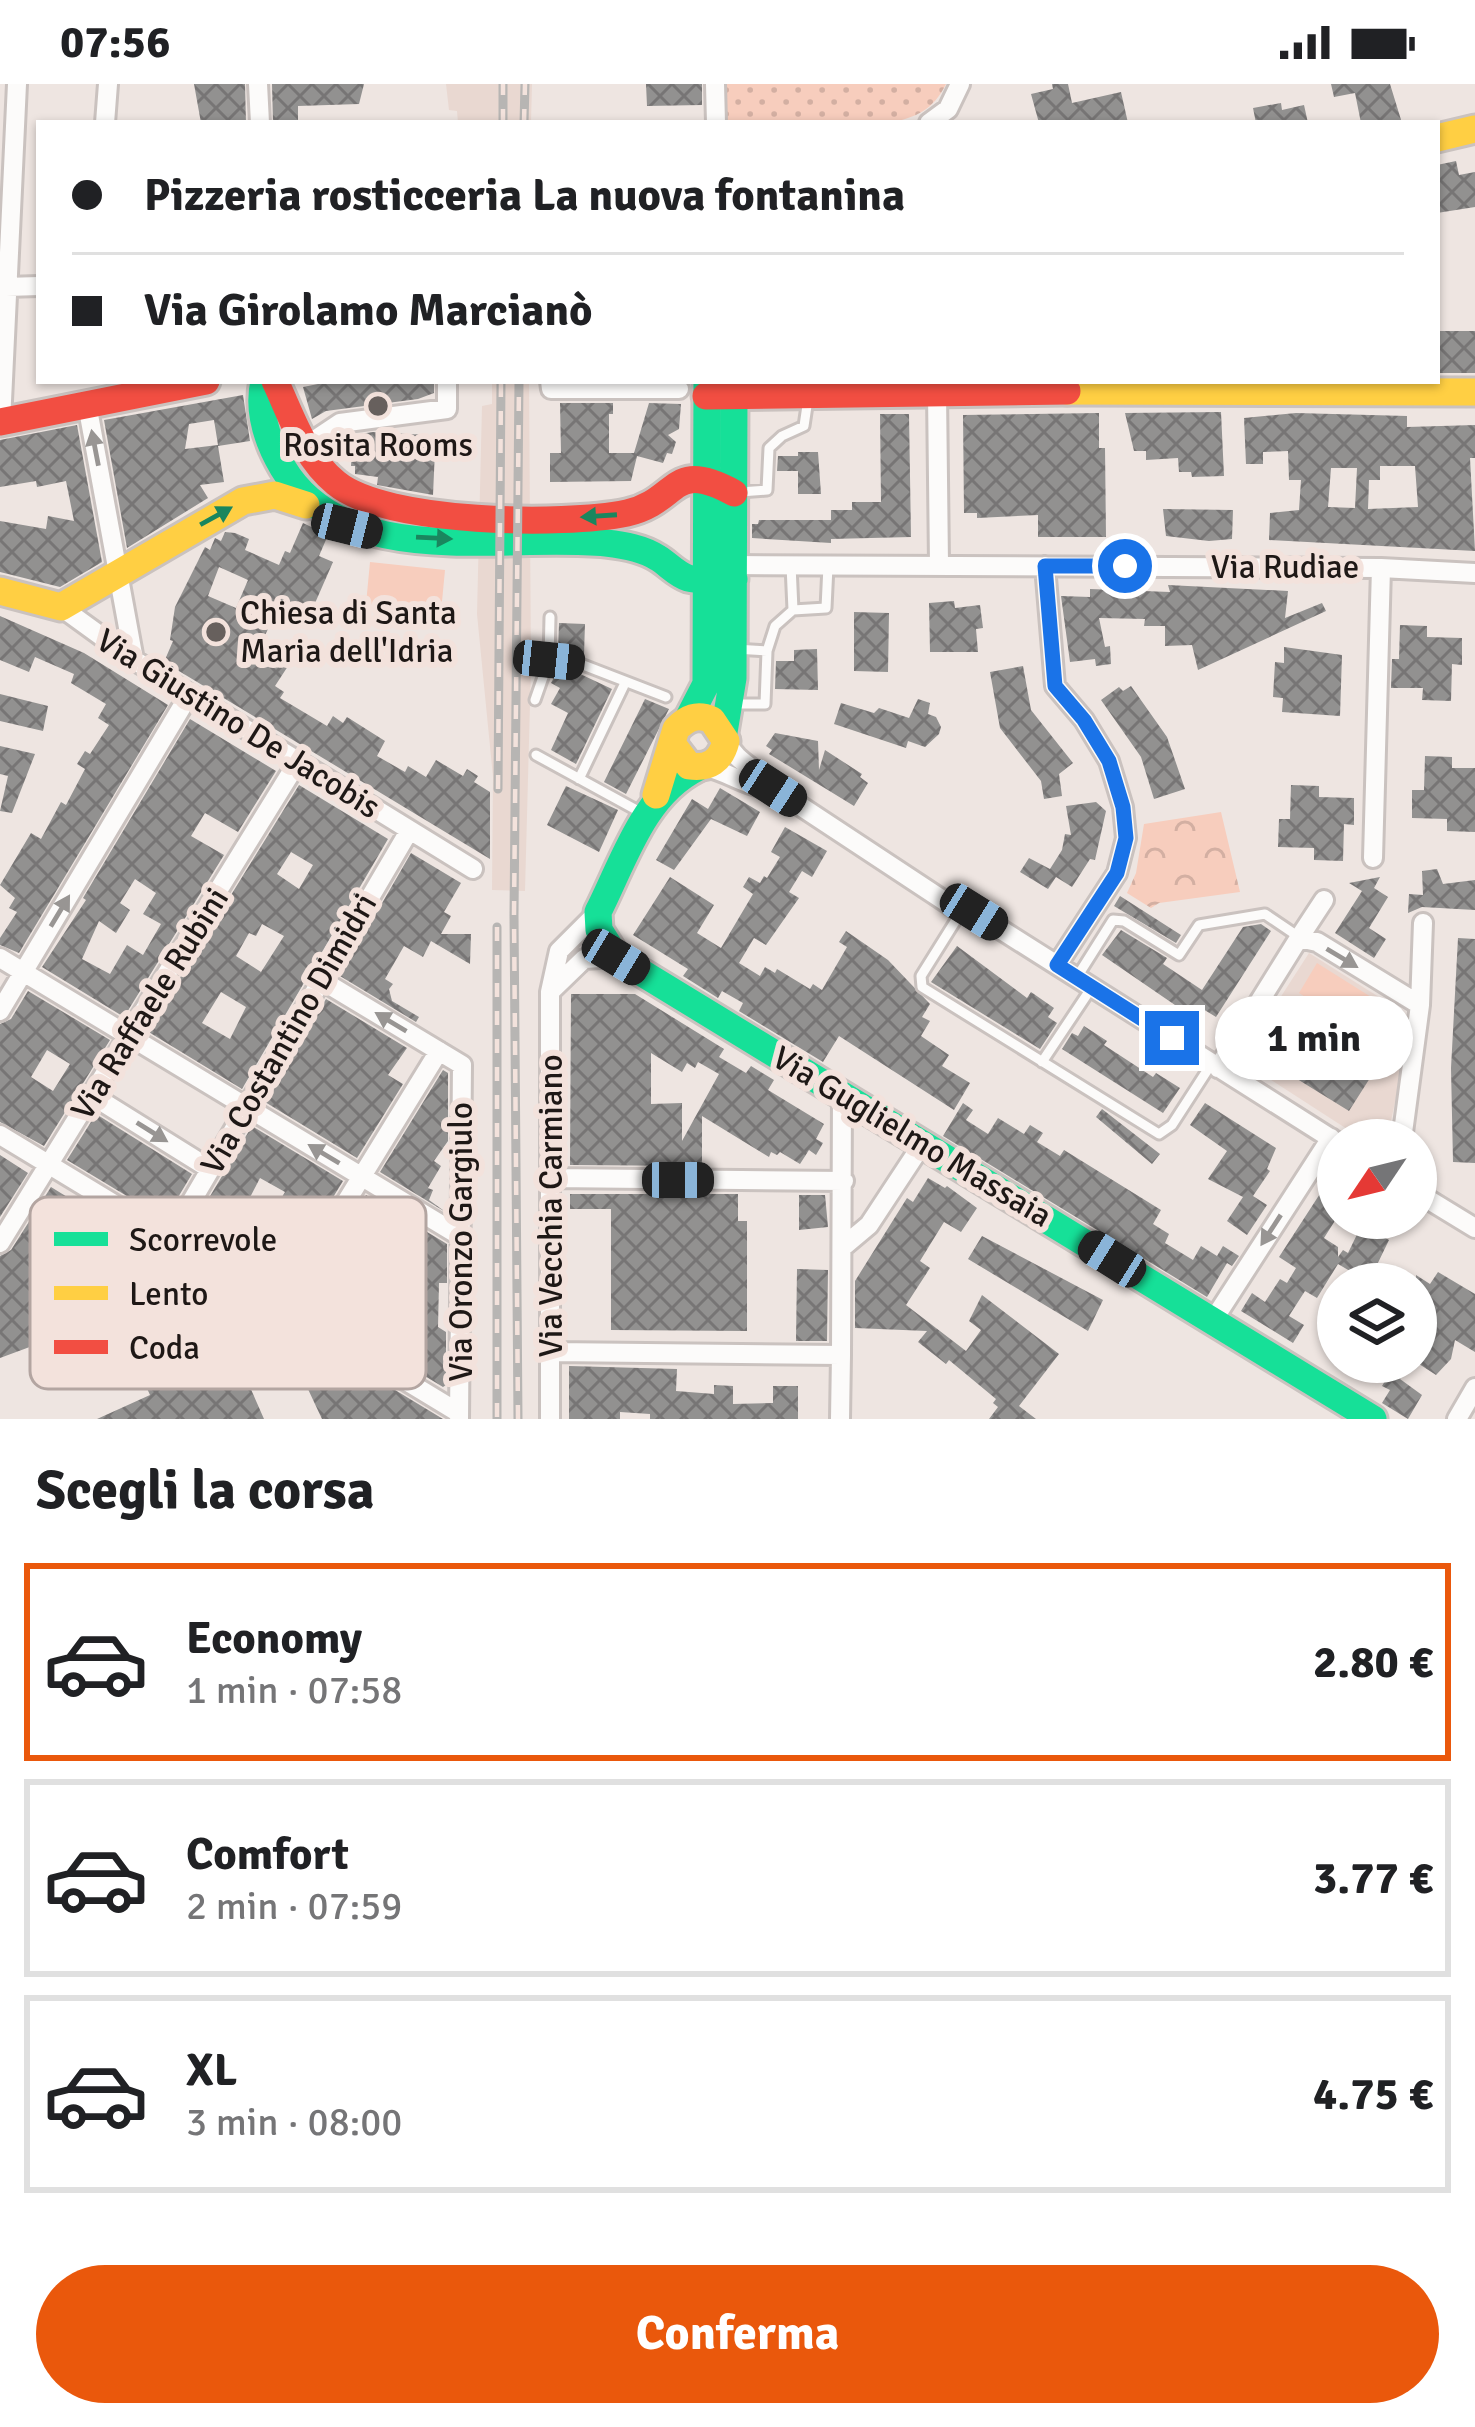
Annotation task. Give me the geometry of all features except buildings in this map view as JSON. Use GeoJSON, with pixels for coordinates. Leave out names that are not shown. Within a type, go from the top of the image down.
{"type":"FeatureCollection","features":[{"type":"Feature","properties":{"kind":"main road"},"geometry":{"type":"LineString","coordinates":[[1440,137],[1475,129]]}},
{"type":"Feature","properties":{"kind":"main road"},"geometry":{"type":"LineString","coordinates":[[1,422],[190,384]]}},
{"type":"Feature","properties":{"kind":"main road"},"geometry":{"type":"LineString","coordinates":[[263,384],[259,404],[279,467],[292,487],[320,513]]}},
{"type":"Feature","properties":{"kind":"main road"},"geometry":{"type":"LineString","coordinates":[[276,384],[304,447],[323,471],[352,495],[381,507],[433,514],[603,518],[641,509],[679,478],[704,477],[734,493]]}},
{"type":"Feature","properties":{"kind":"main road"},"geometry":{"type":"LineString","coordinates":[[706,390],[808,394],[1475,392]]}},
{"type":"Feature","properties":{"kind":"main road"},"geometry":{"type":"LineString","coordinates":[[650,811],[678,777],[721,758],[726,726],[719,648],[704,579],[706,390]]}},
{"type":"Feature","properties":{"kind":"main road"},"geometry":{"type":"LineString","coordinates":[[599,921],[650,811],[676,729],[689,717],[706,684],[735,572],[734,493],[706,390]]}},
{"type":"Feature","properties":{"kind":"main road"},"geometry":{"type":"LineString","coordinates":[[61,607],[243,501],[275,495],[375,533],[604,543],[652,553],[682,575],[704,579],[735,572]]}},
{"type":"Feature","properties":{"kind":"main road"},"geometry":{"type":"LineString","coordinates":[[637,550],[676,582],[719,648]]}},
{"type":"Feature","properties":{"kind":"main road","name":"Via Giustino De Jacobis"},"geometry":{"type":"LineString","coordinates":[[0,591],[61,607]]}},
{"type":"Feature","properties":{"kind":"main road"},"geometry":{"type":"LineString","coordinates":[[689,717],[710,717],[726,726]]}},
{"type":"Feature","properties":{"kind":"main road"},"geometry":{"type":"LineString","coordinates":[[673,746],[682,761],[702,768]]}},
{"type":"Feature","properties":{"kind":"main road","name":"Via Guglielmo Massaia"},"geometry":{"type":"LineString","coordinates":[[599,921],[616,957],[1373,1419]]}},
{"type":"Feature","properties":{"kind":"street"},"geometry":{"type":"LineString","coordinates":[[1,422],[17,84]]}},
{"type":"Feature","properties":{"kind":"street"},"geometry":{"type":"LineString","coordinates":[[104,120],[108,84]]}},
{"type":"Feature","properties":{"kind":"street"},"geometry":{"type":"LineString","coordinates":[[258,84],[260,120]]}},
{"type":"Feature","properties":{"kind":"street"},"geometry":{"type":"LineString","coordinates":[[715,84],[716,120]]}},
{"type":"Feature","properties":{"kind":"street"},"geometry":{"type":"LineString","coordinates":[[933,120],[948,109],[961,84]]}},
{"type":"Feature","properties":{"kind":"street"},"geometry":{"type":"LineString","coordinates":[[6,287],[36,286]]}},
{"type":"Feature","properties":{"kind":"street"},"geometry":{"type":"LineString","coordinates":[[304,447],[340,422],[447,409],[447,384]]}},
{"type":"Feature","properties":{"kind":"street"},"geometry":{"type":"LineString","coordinates":[[550,384],[551,389],[706,390]]}},
{"type":"Feature","properties":{"kind":"street"},"geometry":{"type":"LineString","coordinates":[[937,393],[939,564]]}},
{"type":"Feature","properties":{"kind":"street"},"geometry":{"type":"LineString","coordinates":[[87,404],[134,660]]}},
{"type":"Feature","properties":{"kind":"street","name":"Via Rudiae"},"geometry":{"type":"LineString","coordinates":[[735,572],[791,565],[939,564],[1475,573]]}},
{"type":"Feature","properties":{"kind":"street"},"geometry":{"type":"LineString","coordinates":[[1045,566],[1055,686],[1084,720],[1109,761],[1123,807],[1126,838],[1117,873],[1057,965]]}},
{"type":"Feature","properties":{"kind":"street"},"geometry":{"type":"LineString","coordinates":[[1373,858],[1382,568]]}},
{"type":"Feature","properties":{"kind":"street","name":"Via Giustino De Jacobis"},"geometry":{"type":"LineString","coordinates":[[61,607],[189,695],[473,869]]}},
{"type":"Feature","properties":{"kind":"street"},"geometry":{"type":"LineString","coordinates":[[0,1011],[189,695]]}},
{"type":"Feature","properties":{"kind":"street"},"geometry":{"type":"LineString","coordinates":[[726,726],[735,759],[764,776],[773,788],[961,912],[974,912],[1317,1129]]}},
{"type":"Feature","properties":{"kind":"street","name":"Via Raffaele Rubini"},"geometry":{"type":"LineString","coordinates":[[0,1243],[297,763]]}},
{"type":"Feature","properties":{"kind":"street"},"geometry":{"type":"LineString","coordinates":[[702,768],[732,773],[759,789],[773,788]]}},
{"type":"Feature","properties":{"kind":"street","name":"Via Costantino Dimidri"},"geometry":{"type":"LineString","coordinates":[[194,1197],[410,831]]}},
{"type":"Feature","properties":{"kind":"street"},"geometry":{"type":"LineString","coordinates":[[1215,1066],[1324,900]]}},
{"type":"Feature","properties":{"kind":"street"},"geometry":{"type":"LineString","coordinates":[[550,992],[584,959],[599,921]]}},
{"type":"Feature","properties":{"kind":"street","name":"Via Vecchia Carmiano"},"geometry":{"type":"LineString","coordinates":[[550,1419],[550,992],[559,951],[599,921]]}},
{"type":"Feature","properties":{"kind":"street"},"geometry":{"type":"LineString","coordinates":[[1405,1119],[1420,1005],[1423,922]]}},
{"type":"Feature","properties":{"kind":"street"},"geometry":{"type":"LineString","coordinates":[[1299,938],[1317,942],[1420,1005]]}},
{"type":"Feature","properties":{"kind":"street"},"geometry":{"type":"LineString","coordinates":[[584,959],[616,957]]}},
{"type":"Feature","properties":{"kind":"street"},"geometry":{"type":"LineString","coordinates":[[0,958],[395,1197]]}},
{"type":"Feature","properties":{"kind":"street"},"geometry":{"type":"LineString","coordinates":[[321,980],[439,1052],[351,1197]]}},
{"type":"Feature","properties":{"kind":"street","name":"Via Oronzo Gargiulo"},"geometry":{"type":"LineString","coordinates":[[439,1052],[462,1065],[459,1416]]}},
{"type":"Feature","properties":{"kind":"street"},"geometry":{"type":"LineString","coordinates":[[840,1419],[842,1095]]}},
{"type":"Feature","properties":{"kind":"street"},"geometry":{"type":"LineString","coordinates":[[93,1096],[210,1169]]}},
{"type":"Feature","properties":{"kind":"street"},"geometry":{"type":"LineString","coordinates":[[0,1135],[103,1197]]}},
{"type":"Feature","properties":{"kind":"street"},"geometry":{"type":"LineString","coordinates":[[844,1246],[869,1226],[923,1143]]}},
{"type":"Feature","properties":{"kind":"street"},"geometry":{"type":"LineString","coordinates":[[1212,1322],[1317,1165]]}},
{"type":"Feature","properties":{"kind":"street"},"geometry":{"type":"LineString","coordinates":[[553,1178],[844,1181]]}},
{"type":"Feature","properties":{"kind":"street"},"geometry":{"type":"LineString","coordinates":[[1437,1205],[1475,1228]]}},
{"type":"Feature","properties":{"kind":"street"},"geometry":{"type":"LineString","coordinates":[[426,1216],[460,1236]]}},
{"type":"Feature","properties":{"kind":"street"},"geometry":{"type":"LineString","coordinates":[[552,1352],[841,1354]]}},
{"type":"Feature","properties":{"kind":"street"},"geometry":{"type":"LineString","coordinates":[[1457,1419],[1475,1388]]}},
{"type":"Feature","properties":{"kind":"street"},"geometry":{"type":"LineString","coordinates":[[416,1389],[459,1416]]}},
{"type":"Feature","properties":{"kind":"lane"},"geometry":{"type":"LineString","coordinates":[[734,493],[766,490],[769,448],[804,426],[808,394]]}},
{"type":"Feature","properties":{"kind":"lane"},"geometry":{"type":"LineString","coordinates":[[791,565],[793,610]]}},
{"type":"Feature","properties":{"kind":"lane"},"geometry":{"type":"LineString","coordinates":[[726,726],[766,704],[767,651],[776,626],[793,610],[826,608],[828,565]]}},
{"type":"Feature","properties":{"kind":"lane"},"geometry":{"type":"LineString","coordinates":[[536,700],[549,660],[550,617]]}},
{"type":"Feature","properties":{"kind":"lane"},"geometry":{"type":"LineString","coordinates":[[719,648],[767,651]]}},
{"type":"Feature","properties":{"kind":"lane"},"geometry":{"type":"LineString","coordinates":[[549,660],[578,663],[666,698]]}},
{"type":"Feature","properties":{"kind":"lane"},"geometry":{"type":"LineString","coordinates":[[579,778],[625,683]]}},
{"type":"Feature","properties":{"kind":"lane"},"geometry":{"type":"LineString","coordinates":[[536,755],[650,811]]}},
{"type":"Feature","properties":{"kind":"lane"},"geometry":{"type":"LineString","coordinates":[[961,912],[921,976],[922,986],[1159,1134],[1172,1125],[1215,1066]]}},
{"type":"Feature","properties":{"kind":"lane"},"geometry":{"type":"LineString","coordinates":[[1042,1062],[1113,920],[1124,921],[1179,956],[1199,925],[1265,914],[1299,938]]}},
{"type":"Feature","properties":{"kind":"shaded area"},"geometry":{"type":"Polygon","coordinates":[[[446,84],[532,84],[531,120],[458,120],[457,111],[449,110],[446,84]]]}},
{"type":"Feature","properties":{"kind":"shaded area"},"geometry":{"type":"Polygon","coordinates":[[[492,384],[529,384],[531,666],[525,891],[492,890],[493,777],[477,614],[482,406],[492,404],[492,384]]]}},
{"type":"Feature","properties":{"kind":"shaded area"},"geometry":{"type":"Polygon","coordinates":[[[1309,953],[1406,1014],[1403,1064],[1391,1119],[1331,1119],[1240,1060],[1309,953]]]}},
{"type":"Feature","properties":{"kind":"green space"},"geometry":{"type":"Polygon","coordinates":[[[721,84],[946,84],[923,111],[900,120],[721,120],[721,84]]]}},
{"type":"Feature","properties":{"kind":"green space"},"geometry":{"type":"Polygon","coordinates":[[[370,562],[445,570],[441,612],[366,604],[370,562]]]}},
{"type":"Feature","properties":{"kind":"green space"},"geometry":{"type":"Polygon","coordinates":[[[1221,812],[1240,892],[1151,908],[1127,893],[1136,873],[1144,824],[1221,812]]]}},
{"type":"Feature","properties":{"kind":"green space"},"geometry":{"type":"Polygon","coordinates":[[[1317,963],[1371,997],[1353,1027],[1299,993],[1317,963]]]}},
{"type":"Feature","properties":{"kind":"railway"},"geometry":{"type":"LineString","coordinates":[[503,84],[503,120]]}},
{"type":"Feature","properties":{"kind":"railway"},"geometry":{"type":"LineString","coordinates":[[524,120],[525,84]]}},
{"type":"Feature","properties":{"kind":"railway"},"geometry":{"type":"LineString","coordinates":[[498,789],[501,384]]}},
{"type":"Feature","properties":{"kind":"railway"},"geometry":{"type":"LineString","coordinates":[[518,1419],[514,915],[519,384]]}},
{"type":"Feature","properties":{"kind":"railway"},"geometry":{"type":"LineString","coordinates":[[497,927],[497,1419]]}},
{"type":"Feature","properties":{"kind":"traffic: fast"},"geometry":{"type":"LineString","coordinates":[[264,384],[265,426],[283,468],[310,501],[345,522],[386,535],[430,541],[620,545],[640,549],[688,578],[734,579]]}},
{"type":"Feature","properties":{"kind":"traffic: fast"},"geometry":{"type":"LineString","coordinates":[[689,717],[706,684],[707,384]]}},
{"type":"Feature","properties":{"kind":"traffic: fast"},"geometry":{"type":"LineString","coordinates":[[724,732],[733,678],[734,395]]}},
{"type":"Feature","properties":{"kind":"traffic: fast"},"geometry":{"type":"LineString","coordinates":[[697,768],[678,780],[649,812],[598,912],[599,930],[616,957],[1373,1419]]}},
{"type":"Feature","properties":{"kind":"traffic: slow"},"geometry":{"type":"LineString","coordinates":[[1440,137],[1475,129]]}},
{"type":"Feature","properties":{"kind":"traffic: slow"},"geometry":{"type":"LineString","coordinates":[[1067,391],[1475,392]]}},
{"type":"Feature","properties":{"kind":"traffic: slow"},"geometry":{"type":"LineString","coordinates":[[0,591],[61,607],[243,501],[275,495],[306,505]]}},
{"type":"Feature","properties":{"kind":"traffic: slow"},"geometry":{"type":"LineString","coordinates":[[656,795],[676,729],[684,722],[697,717],[712,720],[726,741],[721,754],[703,766],[689,766],[673,745]]}},
{"type":"Feature","properties":{"kind":"traffic: jam"},"geometry":{"type":"LineString","coordinates":[[0,422],[191,384]]}},
{"type":"Feature","properties":{"kind":"traffic: jam"},"geometry":{"type":"LineString","coordinates":[[276,384],[300,436],[325,473],[360,497],[394,507],[477,518],[562,520],[627,513],[686,481],[713,483],[734,493]]}},
{"type":"Feature","properties":{"kind":"traffic: jam"},"geometry":{"type":"LineString","coordinates":[[706,396],[1067,391]]}},
{"type":"Feature","properties":{"kind":"place","name":"Rosita Rooms"},"geometry":{"type":"Point","coordinates":[378,406]}},
{"type":"Feature","properties":{"kind":"place","name":"Chiesa di Santa Maria dell'Idria"},"geometry":{"type":"Point","coordinates":[216,632]}},
{"type":"Feature","properties":{"kind":"route"},"geometry":{"type":"LineString","coordinates":[[1125,566],[1045,566],[1055,686],[1084,720],[1109,761],[1123,807],[1126,838],[1117,873],[1057,965],[1172,1038]]}}]}
